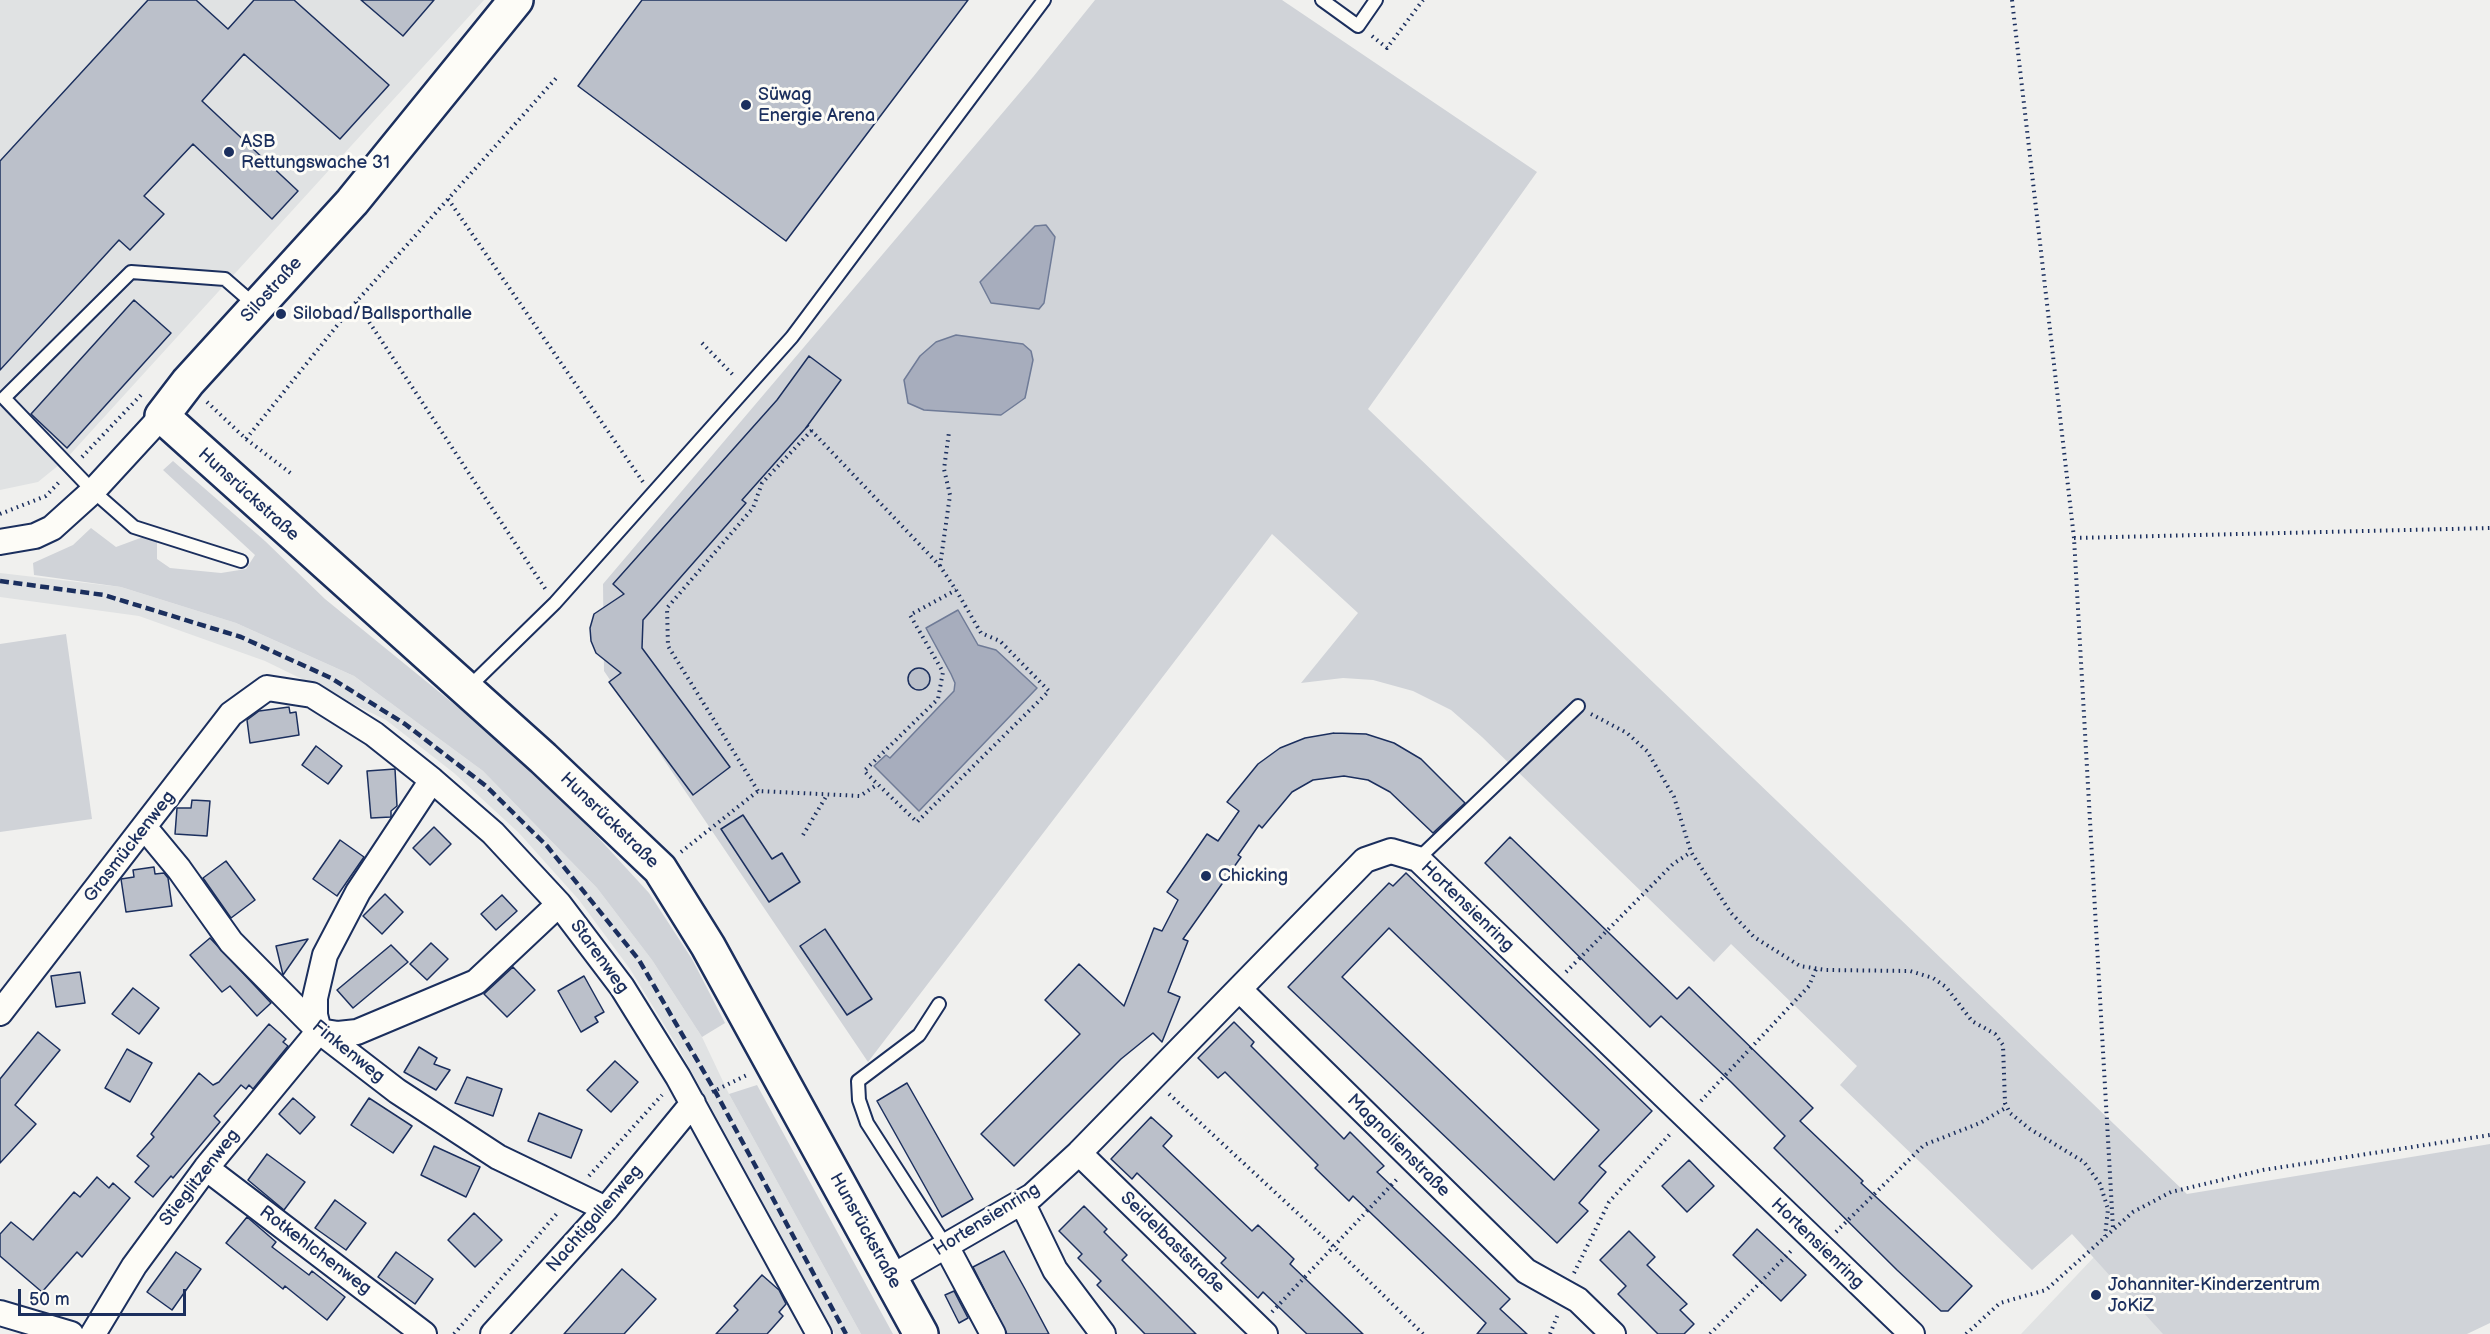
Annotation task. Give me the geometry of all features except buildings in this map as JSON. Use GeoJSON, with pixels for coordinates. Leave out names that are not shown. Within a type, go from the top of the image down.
{"type":"FeatureCollection","features":[{"type":"Feature","properties":{"kind":"main road","name":"Silostraße"},"geometry":{"type":"LineString","coordinates":[[162,416],[188,382],[352,202],[516,0]]}},
{"type":"Feature","properties":{"kind":"main road","name":"Hunsrückstraße"},"geometry":{"type":"LineString","coordinates":[[162,416],[551,765],[660,869],[708,946],[921,1334]]}},
{"type":"Feature","properties":{"kind":"street","name":"Silostraße"},"geometry":{"type":"LineString","coordinates":[[0,542],[35,536],[52,528],[93,491],[162,416]]}},
{"type":"Feature","properties":{"kind":"street","name":"Starenweg"},"geometry":{"type":"LineString","coordinates":[[267,688],[312,695],[374,734],[493,833],[559,904],[622,987],[693,1103],[811,1330]]}},
{"type":"Feature","properties":{"kind":"street","name":"Grasmückenweg"},"geometry":{"type":"LineString","coordinates":[[0,1013],[146,828],[231,714],[267,688]]}},
{"type":"Feature","properties":{"kind":"street"},"geometry":{"type":"LineString","coordinates":[[432,780],[358,892],[325,955],[315,999],[315,1015],[319,1031],[338,1034],[357,1032],[476,982],[559,904]]}},
{"type":"Feature","properties":{"kind":"street","name":"Finkenweg"},"geometry":{"type":"LineString","coordinates":[[146,828],[180,869],[231,942],[319,1031],[397,1091],[498,1157],[606,1209]]}},
{"type":"Feature","properties":{"kind":"street","name":"Hortensienring"},"geometry":{"type":"LineString","coordinates":[[890,1278],[1022,1202],[1079,1153],[1365,860],[1391,851],[1418,859],[1912,1334]]}},
{"type":"Feature","properties":{"kind":"street","name":"Magnolienstraße"},"geometry":{"type":"LineString","coordinates":[[1239,989],[1526,1271],[1578,1300],[1613,1334]]}},
{"type":"Feature","properties":{"kind":"street","name":"Stieglitzenweg"},"geometry":{"type":"LineString","coordinates":[[93,1334],[134,1266],[206,1168],[319,1031]]}},
{"type":"Feature","properties":{"kind":"street","name":"Nachtigallenweg"},"geometry":{"type":"LineString","coordinates":[[493,1334],[606,1209],[693,1103]]}},
{"type":"Feature","properties":{"kind":"street","name":"Seidelbaststraße"},"geometry":{"type":"LineString","coordinates":[[1079,1153],[1261,1330]]}},
{"type":"Feature","properties":{"kind":"street","name":"Rotkehlchenweg"},"geometry":{"type":"LineString","coordinates":[[206,1168],[424,1334]]}},
{"type":"Feature","properties":{"kind":"street"},"geometry":{"type":"LineString","coordinates":[[1022,1202],[1055,1270],[1103,1334]]}},
{"type":"Feature","properties":{"kind":"street"},"geometry":{"type":"LineString","coordinates":[[946,1246],[993,1334]]}},
{"type":"Feature","properties":{"kind":"street"},"geometry":{"type":"LineString","coordinates":[[0,1313],[71,1334]]}},
{"type":"Feature","properties":{"kind":"lane"},"geometry":{"type":"LineString","coordinates":[[465,690],[555,603],[792,337],[1044,0]]}},
{"type":"Feature","properties":{"kind":"lane"},"geometry":{"type":"LineString","coordinates":[[1322,0],[1358,26],[1376,0]]}},
{"type":"Feature","properties":{"kind":"lane"},"geometry":{"type":"LineString","coordinates":[[241,561],[134,527],[93,491],[4,398],[130,272],[225,279],[256,307]]}},
{"type":"Feature","properties":{"kind":"lane"},"geometry":{"type":"LineString","coordinates":[[1418,859],[1578,706]]}},
{"type":"Feature","properties":{"kind":"lane"},"geometry":{"type":"LineString","coordinates":[[939,1004],[918,1035],[858,1081],[858,1090],[867,1123],[946,1246]]}},
{"type":"Feature","properties":{"kind":"path"},"geometry":{"type":"LineString","coordinates":[[1387,48],[1423,0]]}},
{"type":"Feature","properties":{"kind":"path"},"geometry":{"type":"LineString","coordinates":[[2012,0],[2074,538],[2113,1228]]}},
{"type":"Feature","properties":{"kind":"path"},"geometry":{"type":"LineString","coordinates":[[246,439],[356,302],[558,76]]}},
{"type":"Feature","properties":{"kind":"path"},"geometry":{"type":"LineString","coordinates":[[448,199],[651,495]]}},
{"type":"Feature","properties":{"kind":"path"},"geometry":{"type":"LineString","coordinates":[[356,302],[555,603]]}},
{"type":"Feature","properties":{"kind":"path"},"geometry":{"type":"LineString","coordinates":[[702,344],[746,389]]}},
{"type":"Feature","properties":{"kind":"path"},"geometry":{"type":"LineString","coordinates":[[188,382],[246,439],[294,475]]}},
{"type":"Feature","properties":{"kind":"path"},"geometry":{"type":"LineString","coordinates":[[807,426],[940,566],[956,591],[981,633],[1000,641],[1049,691],[917,822],[864,771],[938,699],[943,672],[910,615],[956,591]]}},
{"type":"Feature","properties":{"kind":"path"},"geometry":{"type":"LineString","coordinates":[[758,791],[668,646],[667,608],[753,508],[762,483],[812,430]]}},
{"type":"Feature","properties":{"kind":"path"},"geometry":{"type":"LineString","coordinates":[[940,566],[951,495],[944,469],[948,432]]}},
{"type":"Feature","properties":{"kind":"path"},"geometry":{"type":"LineString","coordinates":[[2074,538],[2490,528]]}},
{"type":"Feature","properties":{"kind":"path"},"geometry":{"type":"LineString","coordinates":[[1578,706],[1627,733],[1647,751],[1674,797],[1691,852],[1731,913],[1754,937],[1800,966],[1815,969],[1910,971],[1940,983],[1972,1021],[1995,1034],[2003,1045],[2007,1107],[2030,1130],[2084,1162],[2100,1184],[2108,1209],[2105,1236]]}},
{"type":"Feature","properties":{"kind":"path"},"geometry":{"type":"LineString","coordinates":[[660,869],[758,791],[860,796],[878,784]]}},
{"type":"Feature","properties":{"kind":"path"},"geometry":{"type":"LineString","coordinates":[[803,835],[828,794]]}},
{"type":"Feature","properties":{"kind":"path"},"geometry":{"type":"LineString","coordinates":[[1551,987],[1672,864],[1691,852]]}},
{"type":"Feature","properties":{"kind":"path"},"geometry":{"type":"LineString","coordinates":[[1550,1334],[1565,1291],[1609,1202],[1685,1117],[1809,986],[1815,969]]}},
{"type":"Feature","properties":{"kind":"path"},"geometry":{"type":"LineString","coordinates":[[693,1103],[749,1074],[744,1064]]}},
{"type":"Feature","properties":{"kind":"path"},"geometry":{"type":"LineString","coordinates":[[1151,1077],[1334,1246],[1423,1334]]}},
{"type":"Feature","properties":{"kind":"path"},"geometry":{"type":"LineString","coordinates":[[1710,1334],[1924,1145],[1980,1123],[2007,1107]]}},
{"type":"Feature","properties":{"kind":"path"},"geometry":{"type":"LineString","coordinates":[[1966,1334],[2000,1303],[2046,1290],[2133,1212],[2170,1192],[2263,1170],[2490,1134]]}},
{"type":"Feature","properties":{"kind":"path"},"geometry":{"type":"LineString","coordinates":[[1261,1330],[1334,1246],[1414,1161]]}},
{"type":"Feature","properties":{"kind":"shaded area"},"geometry":{"type":"Polygon","coordinates":[[[0,0],[484,0],[65,460],[38,482],[0,490],[0,0]]]}},
{"type":"Feature","properties":{"kind":"shaded area"},"geometry":{"type":"Polygon","coordinates":[[[1095,0],[1282,0],[1537,172],[1368,409],[2187,1194],[2490,1144],[2490,1323],[2467,1334],[2163,1334],[2072,1234],[2032,1270],[1840,1085],[1857,1066],[1731,944],[1714,962],[1482,737],[1451,710],[1413,691],[1373,680],[1343,678],[1301,683],[1358,613],[1272,534],[868,1062],[604,671],[603,584],[1033,77],[1095,0]]]}},
{"type":"Feature","properties":{"kind":"shaded area"},"geometry":{"type":"Polygon","coordinates":[[[173,461],[265,541],[325,599],[508,748],[595,834],[649,893],[692,959],[725,1023],[702,1037],[652,960],[597,888],[483,771],[354,676],[236,623],[121,587],[34,575],[33,563],[73,545],[91,528],[116,547],[143,537],[157,542],[157,559],[170,568],[221,573],[246,569],[255,555],[163,470],[173,461]]]}},
{"type":"Feature","properties":{"kind":"shaded area"},"geometry":{"type":"Polygon","coordinates":[[[0,573],[121,587],[236,623],[354,676],[483,771],[597,888],[652,960],[702,1037],[729,1094],[861,1334],[835,1334],[679,1049],[630,969],[579,900],[519,833],[454,773],[386,720],[265,661],[139,616],[0,597],[0,573]]]}},
{"type":"Feature","properties":{"kind":"shaded area"},"geometry":{"type":"Polygon","coordinates":[[[66,634],[92,819],[0,832],[0,644],[66,634]]]}},
{"type":"Feature","properties":{"kind":"shaded area"},"geometry":{"type":"Polygon","coordinates":[[[757,1085],[893,1334],[861,1334],[729,1094],[757,1085]]]}},
{"type":"Feature","properties":{"kind":"shaded area","name":"Johanniter-Kinderzentrum JoKiZ"},"geometry":{"type":"Polygon","coordinates":[[[2095,1256],[2173,1334],[2021,1334],[2095,1256]]]}},
{"type":"Feature","properties":{"kind":"water"},"geometry":{"type":"Polygon","coordinates":[[[1046,225],[1055,237],[1044,303],[1039,309],[991,303],[980,282],[1035,226],[1046,225]]]}},
{"type":"Feature","properties":{"kind":"water"},"geometry":{"type":"Polygon","coordinates":[[[956,335],[1023,344],[1031,351],[1033,360],[1025,398],[1001,415],[924,410],[908,403],[904,380],[920,356],[936,342],[956,335]]]}},
{"type":"Feature","properties":{"kind":"water"},"geometry":{"type":"Polygon","coordinates":[[[958,610],[978,645],[996,650],[1037,688],[919,811],[874,766],[886,755],[890,758],[954,691],[955,683],[951,674],[926,628],[958,610]]]}},
{"type":"Feature","properties":{"kind":"railway"},"geometry":{"type":"LineString","coordinates":[[0,581],[104,595],[241,637],[331,678],[405,724],[486,786],[547,846],[639,960],[715,1091],[846,1334]]}},
{"type":"Feature","properties":{"kind":"place","name":"Süwag Energie Arena"},"geometry":{"type":"Point","coordinates":[746,105]}},
{"type":"Feature","properties":{"kind":"place","name":"ASB Rettungswache 31"},"geometry":{"type":"Point","coordinates":[229,152]}},
{"type":"Feature","properties":{"kind":"place","name":"Silobad/Ballsporthalle"},"geometry":{"type":"Point","coordinates":[281,314]}},
{"type":"Feature","properties":{"kind":"place","name":"Chicking"},"geometry":{"type":"Point","coordinates":[1206,876]}},
{"type":"Feature","properties":{"kind":"place","name":"Johanniter-Kinderzentrum JoKiZ"},"geometry":{"type":"Point","coordinates":[2096,1295]}}]}
